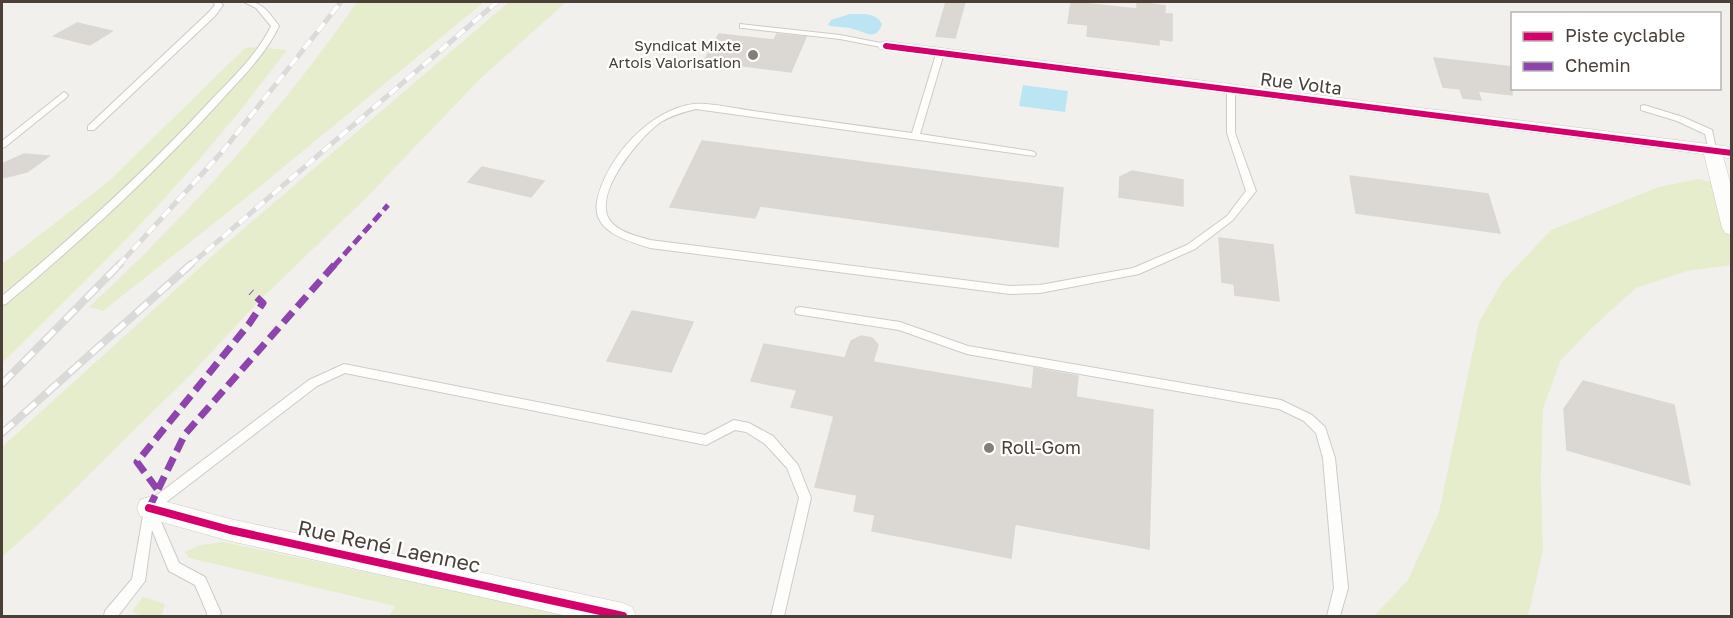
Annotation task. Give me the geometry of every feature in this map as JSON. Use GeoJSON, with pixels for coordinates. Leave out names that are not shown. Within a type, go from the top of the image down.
{"type":"FeatureCollection","features":[{"type":"Feature","properties":{"kind":"street","name":"Rue Volta"},"geometry":{"type":"LineString","coordinates":[[886,46],[1731,153]]}},
{"type":"Feature","properties":{"kind":"street"},"geometry":{"type":"LineString","coordinates":[[1712,149],[1731,228]]}},
{"type":"Feature","properties":{"kind":"street","name":"Rue René Laennec"},"geometry":{"type":"LineString","coordinates":[[148,508],[230,530],[623,616]]}},
{"type":"Feature","properties":{"kind":"lane"},"geometry":{"type":"LineString","coordinates":[[91,128],[212,14],[219,5],[216,2]]}},
{"type":"Feature","properties":{"kind":"lane"},"geometry":{"type":"LineString","coordinates":[[2,302],[63,252],[173,149],[267,43],[275,26],[260,6],[248,2]]}},
{"type":"Feature","properties":{"kind":"lane"},"geometry":{"type":"LineString","coordinates":[[743,26],[840,37],[886,46]]}},
{"type":"Feature","properties":{"kind":"lane"},"geometry":{"type":"LineString","coordinates":[[915,136],[940,53]]}},
{"type":"Feature","properties":{"kind":"lane"},"geometry":{"type":"LineString","coordinates":[[1031,154],[696,106],[669,113],[640,136],[605,186],[600,207],[603,219],[612,228],[635,240],[650,244],[1010,290],[1040,289],[1136,271],[1191,247],[1230,218],[1251,191],[1231,133],[1231,90]]}},
{"type":"Feature","properties":{"kind":"lane"},"geometry":{"type":"LineString","coordinates":[[2,145],[64,95]]}},
{"type":"Feature","properties":{"kind":"lane"},"geometry":{"type":"LineString","coordinates":[[1644,108],[1680,119],[1709,132],[1712,149]]}},
{"type":"Feature","properties":{"kind":"lane"},"geometry":{"type":"LineString","coordinates":[[800,311],[900,326],[967,350],[1281,405],[1308,418],[1321,430],[1329,458],[1341,588],[1334,616]]}},
{"type":"Feature","properties":{"kind":"lane"},"geometry":{"type":"LineString","coordinates":[[110,616],[138,581],[148,508],[313,383],[344,368],[706,440],[734,425],[749,428],[769,440],[792,465],[805,498],[778,616]]}},
{"type":"Feature","properties":{"kind":"lane"},"geometry":{"type":"LineString","coordinates":[[148,508],[174,567],[200,581],[214,613],[213,616]]}},
{"type":"Feature","properties":{"kind":"green space"},"geometry":{"type":"Polygon","coordinates":[[[357,2],[484,2],[247,197],[103,311],[89,307],[162,236],[231,162],[297,84],[357,2]]]}},
{"type":"Feature","properties":{"kind":"green space"},"geometry":{"type":"Polygon","coordinates":[[[509,2],[566,2],[480,79],[367,197],[259,301],[192,373],[40,523],[2,557],[2,447],[228,242],[509,2]]]}},
{"type":"Feature","properties":{"kind":"green space"},"geometry":{"type":"Polygon","coordinates":[[[245,48],[287,50],[223,132],[163,200],[2,363],[2,264],[108,182],[245,48]]]}},
{"type":"Feature","properties":{"kind":"green space"},"geometry":{"type":"Polygon","coordinates":[[[1699,179],[1721,185],[1731,225],[1731,265],[1687,271],[1636,288],[1561,360],[1543,408],[1541,479],[1543,550],[1528,616],[1374,616],[1408,580],[1439,512],[1479,322],[1502,282],[1551,230],[1659,187],[1699,179]]]}},
{"type":"Feature","properties":{"kind":"green space"},"geometry":{"type":"Polygon","coordinates":[[[223,542],[572,616],[389,616],[395,606],[189,558],[185,552],[200,545],[223,542]]]}},
{"type":"Feature","properties":{"kind":"green space"},"geometry":{"type":"Polygon","coordinates":[[[143,597],[165,604],[162,616],[142,616],[132,612],[143,597]]]}},
{"type":"Feature","properties":{"kind":"water"},"geometry":{"type":"Polygon","coordinates":[[[850,14],[876,17],[882,24],[880,30],[870,34],[828,25],[831,20],[850,14]]]}},
{"type":"Feature","properties":{"kind":"water"},"geometry":{"type":"Polygon","coordinates":[[[1023,85],[1068,91],[1065,112],[1019,106],[1023,85]]]}},
{"type":"Feature","properties":{"kind":"building"},"geometry":{"type":"Polygon","coordinates":[[[946,2],[965,2],[955,38],[936,36],[946,2]]]}},
{"type":"Feature","properties":{"kind":"building"},"geometry":{"type":"Polygon","coordinates":[[[1071,2],[1137,9],[1137,2],[1165,6],[1165,14],[1172,14],[1172,41],[1159,39],[1159,45],[1087,36],[1088,25],[1068,23],[1071,2]]]}},
{"type":"Feature","properties":{"kind":"building"},"geometry":{"type":"Polygon","coordinates":[[[77,23],[112,31],[90,45],[54,36],[77,23]]]}},
{"type":"Feature","properties":{"kind":"building","name":"Syndicat Mixte Artois Valorisation"},"geometry":{"type":"Polygon","coordinates":[[[719,34],[774,40],[777,34],[806,37],[791,72],[704,61],[719,34]]]}},
{"type":"Feature","properties":{"kind":"building"},"geometry":{"type":"Polygon","coordinates":[[[1434,58],[1511,67],[1512,95],[1478,91],[1481,100],[1463,98],[1460,89],[1443,87],[1434,58]]]}},
{"type":"Feature","properties":{"kind":"building"},"geometry":{"type":"Polygon","coordinates":[[[702,141],[1063,188],[1058,247],[760,206],[755,218],[670,207],[702,141]]]}},
{"type":"Feature","properties":{"kind":"building"},"geometry":{"type":"Polygon","coordinates":[[[24,154],[49,156],[27,172],[2,178],[2,164],[24,154]]]}},
{"type":"Feature","properties":{"kind":"building"},"geometry":{"type":"Polygon","coordinates":[[[482,167],[544,181],[531,197],[468,182],[482,167]]]}},
{"type":"Feature","properties":{"kind":"building"},"geometry":{"type":"Polygon","coordinates":[[[1132,171],[1183,180],[1183,206],[1119,197],[1120,177],[1132,171]]]}},
{"type":"Feature","properties":{"kind":"building"},"geometry":{"type":"Polygon","coordinates":[[[1350,176],[1488,194],[1500,233],[1356,213],[1350,176]]]}},
{"type":"Feature","properties":{"kind":"building"},"geometry":{"type":"Polygon","coordinates":[[[1219,238],[1273,245],[1279,301],[1235,295],[1234,284],[1222,282],[1219,238]]]}},
{"type":"Feature","properties":{"kind":"building"},"geometry":{"type":"Polygon","coordinates":[[[632,311],[693,322],[671,372],[607,361],[632,311]]]}},
{"type":"Feature","properties":{"kind":"building","name":"Roll-Gom"},"geometry":{"type":"Polygon","coordinates":[[[861,336],[872,338],[878,345],[873,362],[1032,389],[1034,368],[1078,376],[1076,397],[1153,410],[1149,549],[1015,524],[1011,558],[872,531],[875,515],[854,511],[857,495],[815,487],[834,416],[791,407],[797,390],[751,381],[764,344],[845,358],[851,341],[861,336]]]}},
{"type":"Feature","properties":{"kind":"building"},"geometry":{"type":"Polygon","coordinates":[[[1583,381],[1674,405],[1690,485],[1567,450],[1564,409],[1583,381]]]}},
{"type":"Feature","properties":{"kind":"railway"},"geometry":{"type":"LineString","coordinates":[[118,266],[222,152],[341,2]]}},
{"type":"Feature","properties":{"kind":"railway"},"geometry":{"type":"LineString","coordinates":[[189,266],[497,2]]}},
{"type":"Feature","properties":{"kind":"railway"},"geometry":{"type":"LineString","coordinates":[[2,384],[120,264]]}},
{"type":"Feature","properties":{"kind":"railway"},"geometry":{"type":"LineString","coordinates":[[2,433],[191,264]]}},
{"type":"Feature","properties":{"kind":"marked path"},"geometry":{"type":"LineString","coordinates":[[149,508],[185,434],[388,205]]}},
{"type":"Feature","properties":{"kind":"marked path"},"geometry":{"type":"LineString","coordinates":[[157,489],[137,462],[249,324],[263,303],[251,292]]}},
{"type":"Feature","properties":{"kind":"cycle path"},"geometry":{"type":"LineString","coordinates":[[886,46],[1732,153]]}},
{"type":"Feature","properties":{"kind":"cycle path"},"geometry":{"type":"LineString","coordinates":[[149,508],[230,530],[623,616]]}},
{"type":"Feature","properties":{"kind":"place","name":"Syndicat Mixte Artois Valorisation"},"geometry":{"type":"Point","coordinates":[753,55]}},
{"type":"Feature","properties":{"kind":"place","name":"Roll-Gom"},"geometry":{"type":"Point","coordinates":[989,448]}}]}
